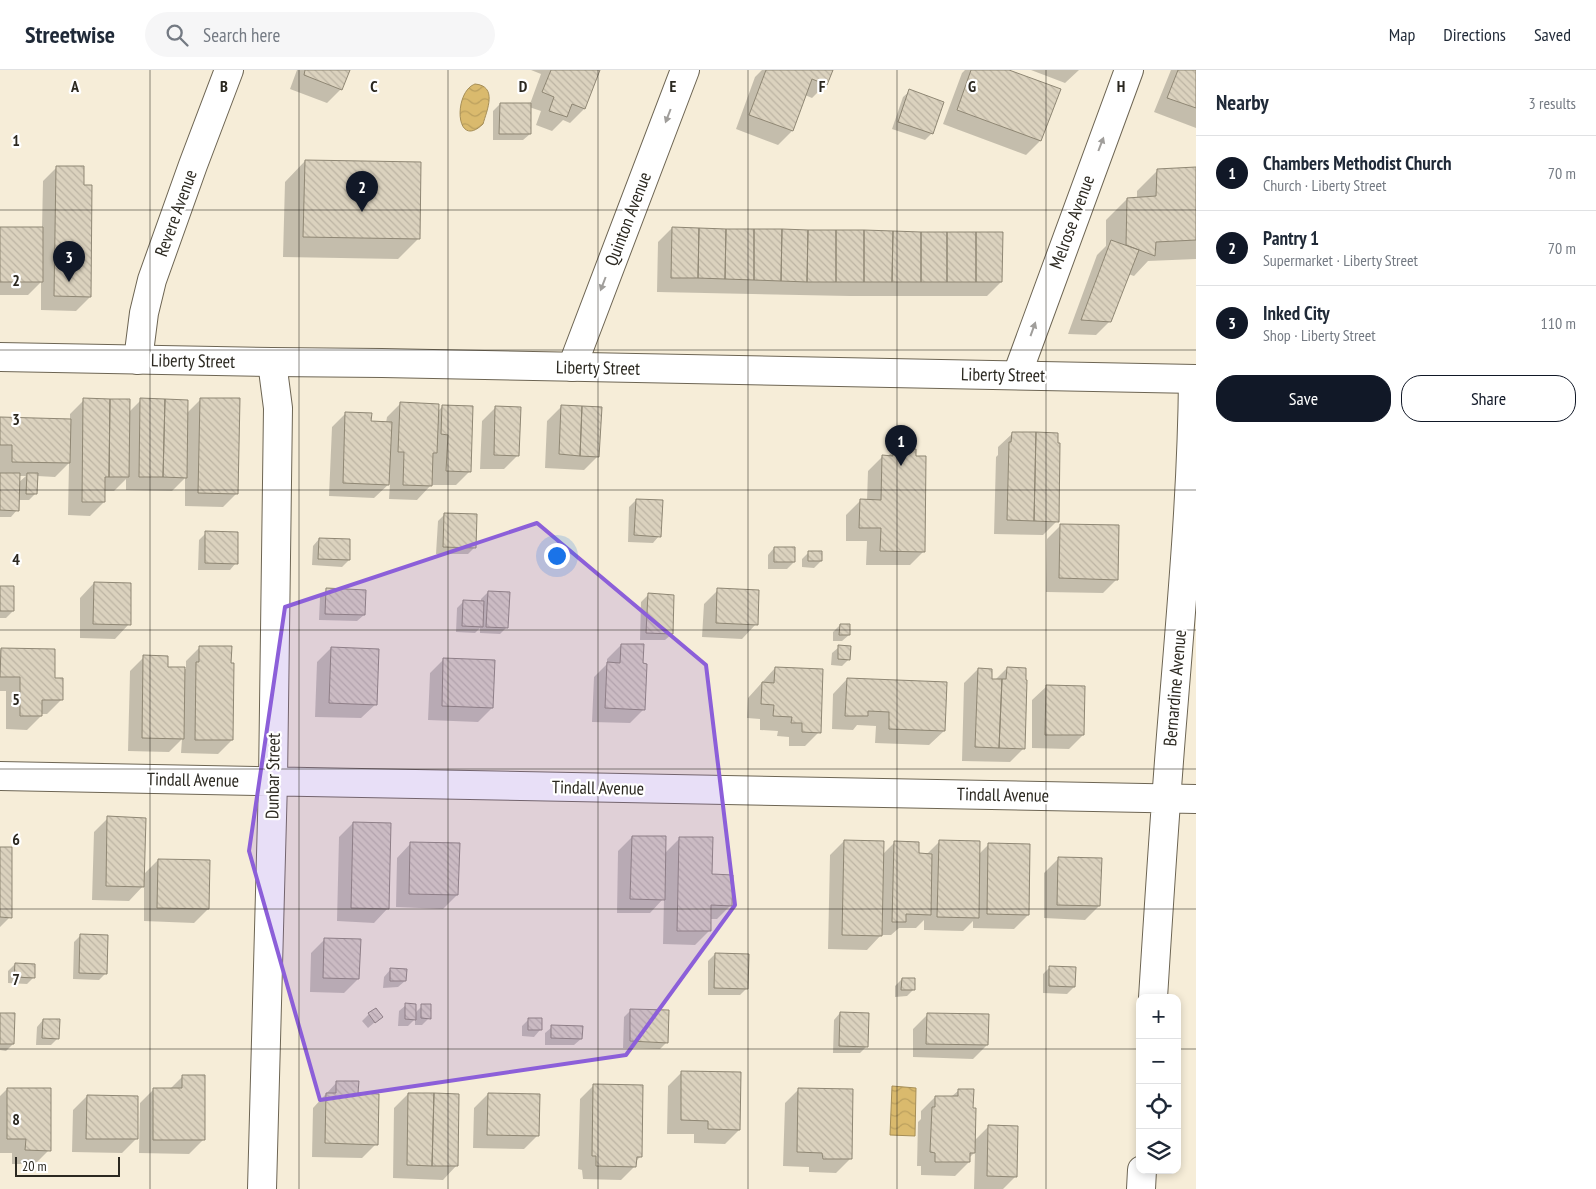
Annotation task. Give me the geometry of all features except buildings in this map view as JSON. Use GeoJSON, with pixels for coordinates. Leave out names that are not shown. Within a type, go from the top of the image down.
{"type":"FeatureCollection","features":[{"type":"Feature","properties":{"kind":"street","name":"Revere Avenue"},"geometry":{"type":"LineString","coordinates":[[138,360],[144,313],[152,280],[192,165],[229,70]]}},
{"type":"Feature","properties":{"kind":"street","name":"Quinton Avenue"},"geometry":{"type":"LineString","coordinates":[[572,367],[685,70]]}},
{"type":"Feature","properties":{"kind":"street","name":"Melrose Avenue"},"geometry":{"type":"LineString","coordinates":[[1017,375],[1129,70]]}},
{"type":"Feature","properties":{"kind":"street","name":"Liberty Street"},"geometry":{"type":"LineString","coordinates":[[0,357],[1194,379]]}},
{"type":"Feature","properties":{"kind":"street","name":"Dunbar Street"},"geometry":{"type":"LineString","coordinates":[[262,1189],[273,781],[278,408],[272,362]]}},
{"type":"Feature","properties":{"kind":"street","name":"Bernardine Avenue"},"geometry":{"type":"LineString","coordinates":[[1153,994],[1166,798],[1188,530],[1194,379]]}},
{"type":"Feature","properties":{"kind":"street","name":"Tindall Avenue"},"geometry":{"type":"LineString","coordinates":[[0,776],[1196,799]]}},
{"type":"Feature","properties":{"kind":"street"},"geometry":{"type":"LineString","coordinates":[[1141,1189],[1142,1174]]}},
{"type":"Feature","properties":{"kind":"highlighted area"},"geometry":{"type":"Polygon","coordinates":[[[537,523],[706,665],[735,905],[626,1055],[320,1100],[249,851],[285,607],[537,523]]]}},
{"type":"Feature","properties":{"kind":"water"},"geometry":{"type":"Polygon","coordinates":[[[475,84],[487,89],[489,94],[488,106],[483,124],[474,130],[467,130],[462,125],[460,107],[468,89],[475,84]]]}},
{"type":"Feature","properties":{"kind":"water"},"geometry":{"type":"Polygon","coordinates":[[[892,1086],[916,1088],[915,1136],[890,1135],[892,1086]]]}},
{"type":"Feature","properties":{"kind":"place","name":"Pantry 1"},"geometry":{"type":"Point","coordinates":[362,212]}},
{"type":"Feature","properties":{"kind":"place","name":"Inked City"},"geometry":{"type":"Point","coordinates":[69,282]}},
{"type":"Feature","properties":{"kind":"place","name":"Chambers Methodist Church"},"geometry":{"type":"Point","coordinates":[901,466]}}]}
